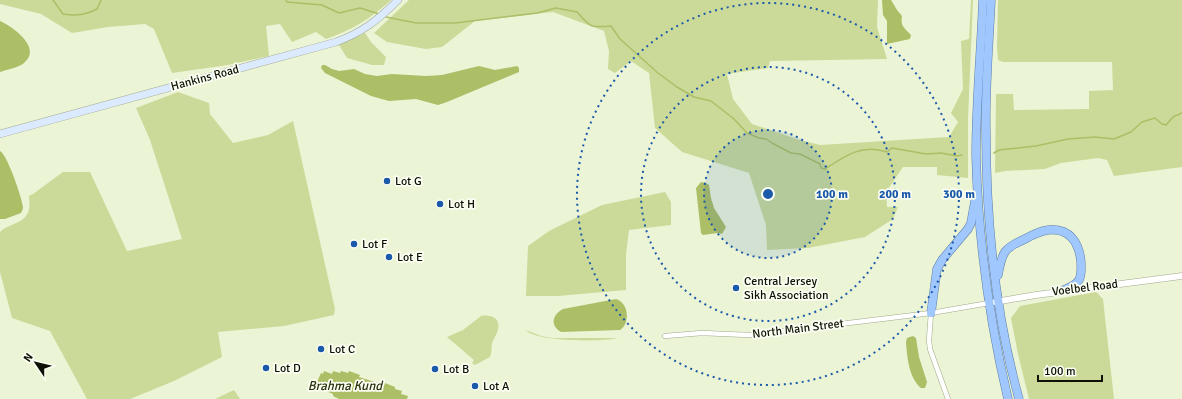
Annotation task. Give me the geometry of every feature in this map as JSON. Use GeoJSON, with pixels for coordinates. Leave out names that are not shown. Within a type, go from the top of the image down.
{"type":"FeatureCollection","features":[{"type":"Feature","properties":{"kind":"highway"},"geometry":{"type":"LineString","coordinates":[[983,0],[978,95],[976,155],[977,178],[981,241],[989,303],[1000,365],[1008,399]]}},
{"type":"Feature","properties":{"kind":"highway"},"geometry":{"type":"LineString","coordinates":[[991,0],[986,104],[986,148],[989,211],[996,283],[1011,367],[1019,399]]}},
{"type":"Feature","properties":{"kind":"highway"},"geometry":{"type":"LineString","coordinates":[[931,313],[937,269],[942,260],[970,226],[975,204],[977,178]]}},
{"type":"Feature","properties":{"kind":"highway"},"geometry":{"type":"LineString","coordinates":[[996,283],[1000,259],[1012,245],[1047,230],[1060,231],[1068,235],[1077,244],[1082,273],[1079,280],[1074,285],[1062,291]]}},
{"type":"Feature","properties":{"kind":"main road","name":"Hankins Road"},"geometry":{"type":"LineString","coordinates":[[0,134],[336,42],[365,29],[379,19],[398,0]]}},
{"type":"Feature","properties":{"kind":"street","name":"Voelbel Road"},"geometry":{"type":"LineString","coordinates":[[989,303],[1062,291],[1182,276]]}},
{"type":"Feature","properties":{"kind":"street","name":"North Main Street"},"geometry":{"type":"LineString","coordinates":[[665,336],[702,333],[748,335],[931,313],[989,303]]}},
{"type":"Feature","properties":{"kind":"street"},"geometry":{"type":"LineString","coordinates":[[931,313],[929,340],[930,349],[948,399]]}},
{"type":"Feature","properties":{"kind":"shaded area"},"geometry":{"type":"Polygon","coordinates":[[[0,0],[391,0],[376,13],[360,23],[344,32],[326,39],[316,32],[292,42],[280,24],[266,26],[269,56],[228,65],[172,73],[154,29],[145,24],[108,27],[72,33],[41,14],[0,4],[0,0]]]}},
{"type":"Feature","properties":{"kind":"shaded area"},"geometry":{"type":"Polygon","coordinates":[[[409,0],[878,0],[877,27],[887,59],[770,61],[768,68],[727,74],[733,99],[752,124],[820,145],[949,137],[958,122],[951,113],[963,89],[961,41],[969,39],[971,0],[973,0],[968,119],[968,178],[937,175],[937,167],[903,167],[886,192],[887,207],[898,207],[893,219],[865,237],[808,248],[767,250],[766,225],[749,173],[682,152],[655,128],[649,73],[631,61],[615,73],[608,69],[609,51],[604,31],[553,12],[475,21],[442,47],[426,49],[387,42],[374,33],[409,0]]]}},
{"type":"Feature","properties":{"kind":"shaded area"},"geometry":{"type":"Polygon","coordinates":[[[998,0],[1182,0],[1182,167],[1114,176],[1107,160],[1098,158],[1061,163],[1045,169],[995,173],[996,94],[1013,94],[1014,110],[1089,109],[1089,91],[1113,90],[1112,62],[1003,62],[998,60],[998,0]]]}},
{"type":"Feature","properties":{"kind":"shaded area"},"geometry":{"type":"Polygon","coordinates":[[[365,33],[371,42],[386,57],[384,65],[372,65],[347,58],[339,45],[365,33]]]}},
{"type":"Feature","properties":{"kind":"shaded area"},"geometry":{"type":"Polygon","coordinates":[[[178,92],[209,103],[210,114],[233,143],[268,135],[293,121],[335,309],[334,315],[284,326],[218,332],[222,357],[174,381],[130,399],[87,399],[50,331],[12,318],[0,272],[0,232],[24,218],[29,209],[29,196],[63,172],[90,172],[127,251],[182,239],[150,140],[136,108],[178,92]]]}},
{"type":"Feature","properties":{"kind":"shaded area"},"geometry":{"type":"Polygon","coordinates":[[[665,192],[671,202],[671,225],[629,230],[626,255],[626,290],[558,296],[526,296],[528,246],[549,231],[602,205],[665,192]]]}},
{"type":"Feature","properties":{"kind":"shaded area"},"geometry":{"type":"Polygon","coordinates":[[[1096,292],[1103,299],[1114,399],[1029,399],[1011,318],[1020,306],[1096,292]]]}},
{"type":"Feature","properties":{"kind":"shaded area"},"geometry":{"type":"Polygon","coordinates":[[[481,316],[491,316],[498,322],[498,325],[492,344],[490,357],[475,365],[472,363],[474,360],[447,337],[463,330],[481,316]]]}},
{"type":"Feature","properties":{"kind":"shaded area"},"geometry":{"type":"Polygon","coordinates":[[[526,330],[541,336],[552,338],[618,338],[599,340],[555,339],[542,337],[532,334],[526,330]]]}},
{"type":"Feature","properties":{"kind":"shaded area"},"geometry":{"type":"Polygon","coordinates":[[[234,390],[240,399],[215,399],[234,390]]]}},
{"type":"Feature","properties":{"kind":"water"},"geometry":{"type":"Polygon","coordinates":[[[882,0],[891,0],[902,16],[902,25],[911,35],[910,39],[887,44],[887,21],[883,15],[882,0]]]}},
{"type":"Feature","properties":{"kind":"water"},"geometry":{"type":"Polygon","coordinates":[[[0,21],[24,38],[30,51],[29,57],[22,65],[0,72],[0,21]]]}},
{"type":"Feature","properties":{"kind":"water"},"geometry":{"type":"Polygon","coordinates":[[[322,65],[339,71],[354,69],[365,74],[377,76],[392,74],[426,76],[442,75],[479,66],[495,70],[517,66],[519,68],[519,72],[438,105],[416,99],[389,101],[371,96],[325,73],[321,68],[322,65]]]}},
{"type":"Feature","properties":{"kind":"water"},"geometry":{"type":"Polygon","coordinates":[[[0,151],[10,168],[23,207],[21,213],[5,219],[0,219],[0,151]]]}},
{"type":"Feature","properties":{"kind":"water"},"geometry":{"type":"Polygon","coordinates":[[[701,182],[709,185],[714,208],[726,227],[722,234],[718,233],[703,235],[701,233],[696,188],[701,182]]]}},
{"type":"Feature","properties":{"kind":"water"},"geometry":{"type":"Polygon","coordinates":[[[616,299],[623,304],[627,313],[626,323],[620,330],[561,332],[555,326],[555,317],[563,309],[616,299]]]}},
{"type":"Feature","properties":{"kind":"water"},"geometry":{"type":"Polygon","coordinates":[[[913,336],[916,338],[919,357],[927,382],[925,388],[921,388],[917,384],[909,367],[906,342],[907,338],[913,336]]]}},
{"type":"Feature","properties":{"kind":"water","name":"Brahma Kund"},"geometry":{"type":"Polygon","coordinates":[[[324,371],[332,374],[333,371],[348,373],[349,371],[360,375],[359,377],[395,387],[395,389],[402,391],[401,394],[408,396],[407,399],[339,399],[326,391],[327,388],[320,386],[320,383],[317,382],[321,373],[323,374],[324,371]]]}},
{"type":"Feature","properties":{"kind":"waterway"},"geometry":{"type":"LineString","coordinates":[[53,0],[63,14],[72,15],[84,14],[97,9],[101,0]]}},
{"type":"Feature","properties":{"kind":"waterway"},"geometry":{"type":"LineString","coordinates":[[286,0],[287,2],[322,5],[339,13],[360,8],[379,14]]}},
{"type":"Feature","properties":{"kind":"waterway"},"geometry":{"type":"LineString","coordinates":[[386,17],[416,23],[455,23],[537,13],[556,8],[577,12],[588,24],[599,27],[611,26],[620,39],[658,73],[694,97],[711,101],[734,119],[747,133],[766,139],[791,153],[800,154],[820,164],[821,168],[825,169],[854,152],[870,149],[887,152],[892,148],[926,154],[941,153],[957,156],[962,155]]}},
{"type":"Feature","properties":{"kind":"waterway"},"geometry":{"type":"LineString","coordinates":[[994,153],[999,150],[1036,146],[1068,139],[1095,137],[1114,139],[1131,132],[1142,122],[1155,118],[1162,124],[1166,125],[1173,117],[1182,113]]}},
{"type":"Feature","properties":{"kind":"place","name":"Lot G"},"geometry":{"type":"Point","coordinates":[387,181]}},
{"type":"Feature","properties":{"kind":"place","name":"Lot H"},"geometry":{"type":"Point","coordinates":[440,204]}},
{"type":"Feature","properties":{"kind":"place","name":"Lot F"},"geometry":{"type":"Point","coordinates":[354,244]}},
{"type":"Feature","properties":{"kind":"place","name":"Lot E"},"geometry":{"type":"Point","coordinates":[389,257]}},
{"type":"Feature","properties":{"kind":"place","name":"Central Jersey Sikh Association"},"geometry":{"type":"Point","coordinates":[736,288]}},
{"type":"Feature","properties":{"kind":"place","name":"Lot C"},"geometry":{"type":"Point","coordinates":[321,349]}},
{"type":"Feature","properties":{"kind":"place","name":"Lot D"},"geometry":{"type":"Point","coordinates":[266,368]}},
{"type":"Feature","properties":{"kind":"place","name":"Lot B"},"geometry":{"type":"Point","coordinates":[435,369]}},
{"type":"Feature","properties":{"kind":"place","name":"Lot A"},"geometry":{"type":"Point","coordinates":[475,386]}}]}
